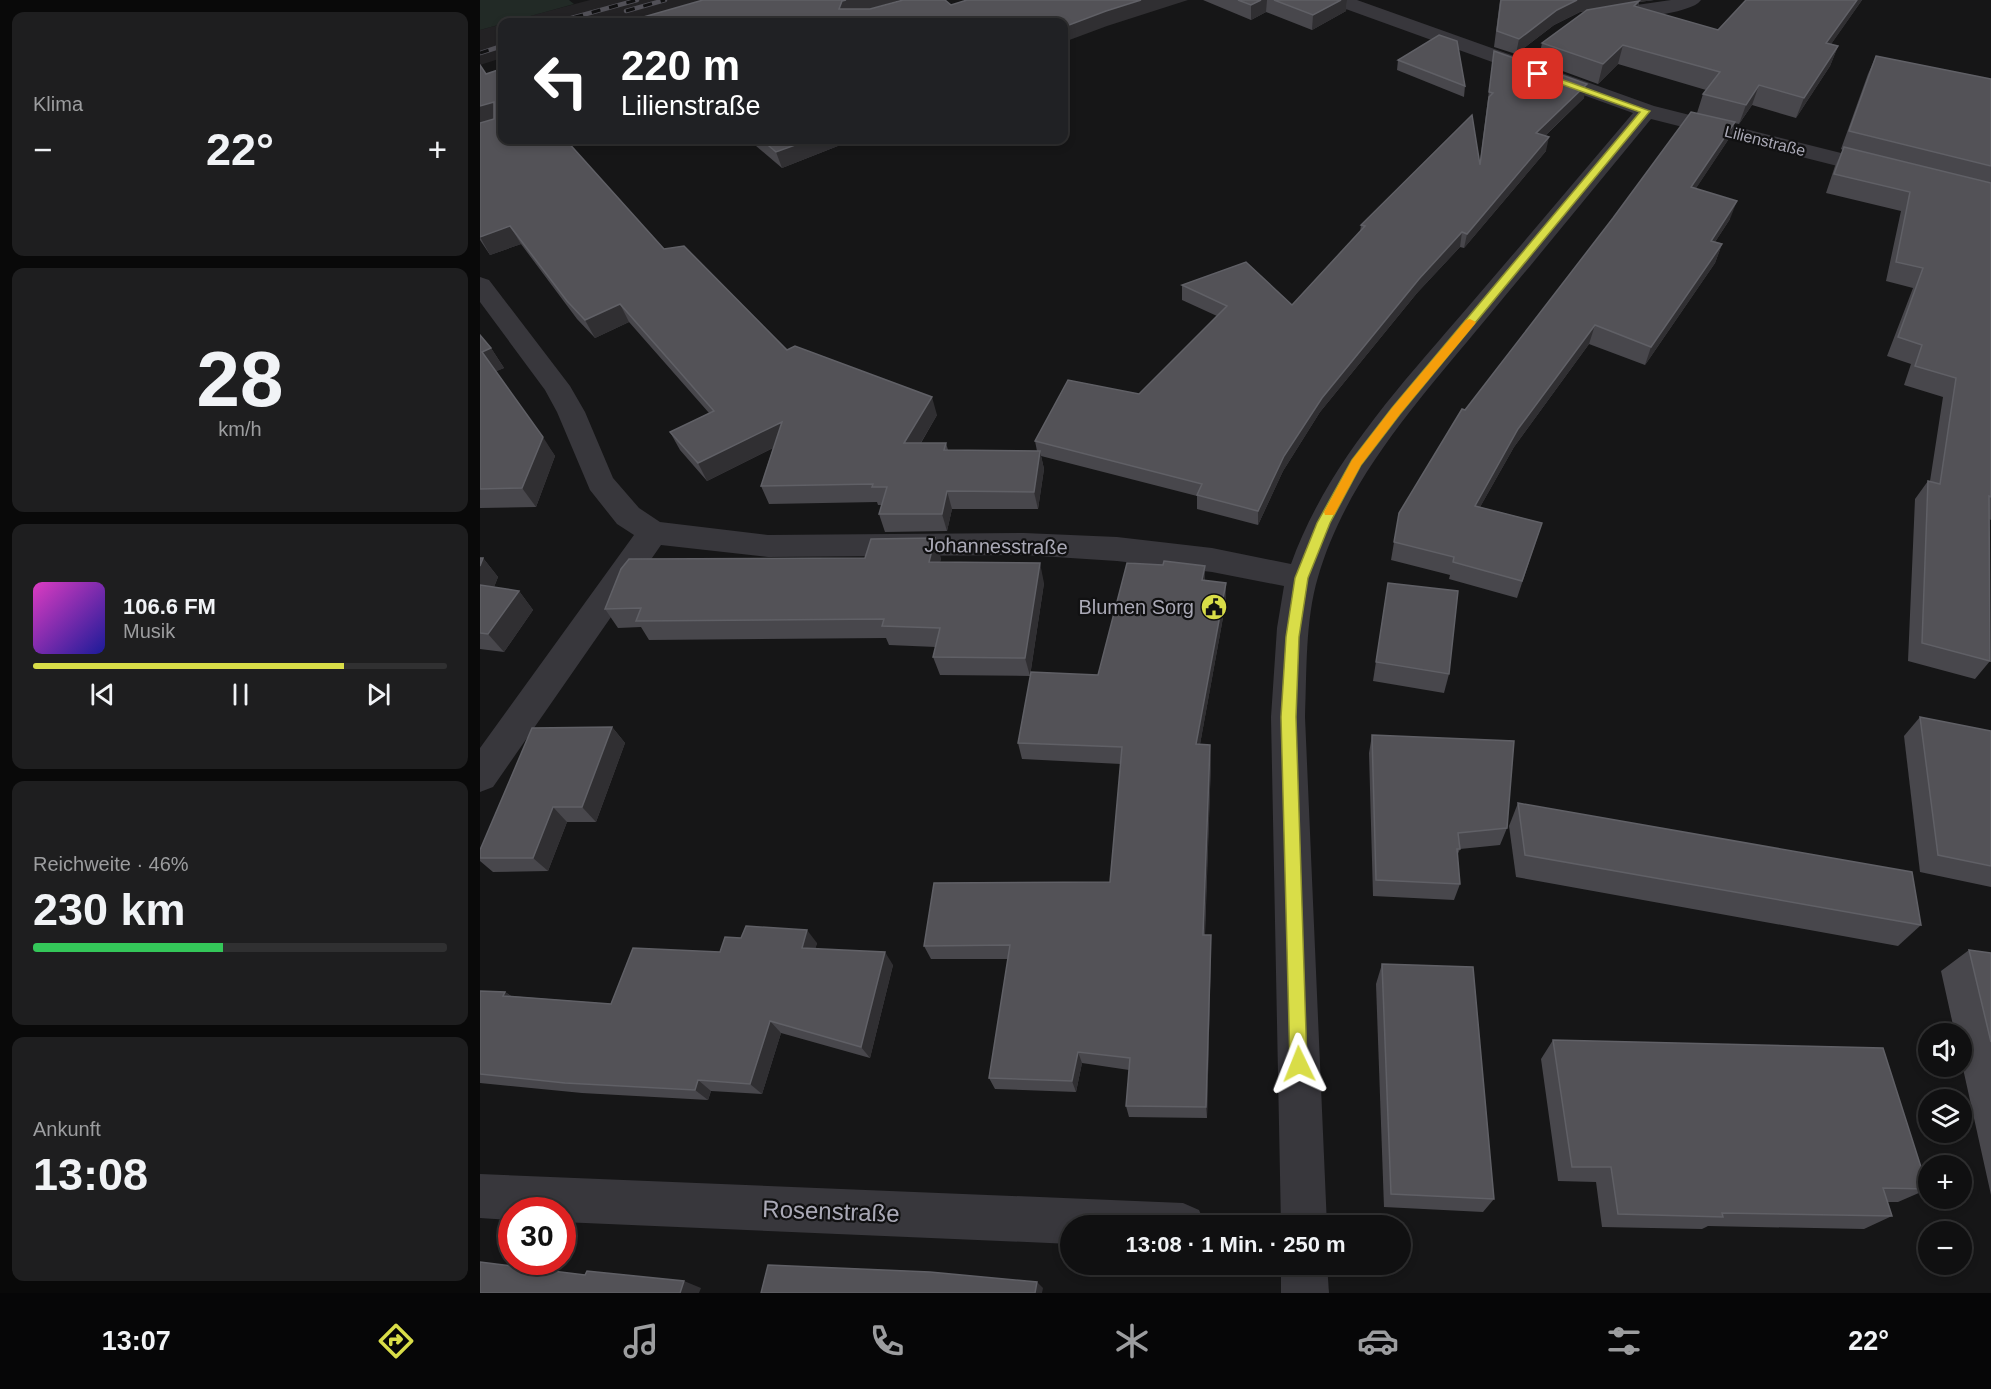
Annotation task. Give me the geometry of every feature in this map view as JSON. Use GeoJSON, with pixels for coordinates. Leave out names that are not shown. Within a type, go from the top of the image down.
{"type":"FeatureCollection","features":[{"type":"Feature","properties":{"kind":"street","name":"Lilienstraße"},"geometry":{"type":"LineString","coordinates":[[1340,0],[1646,111],[1904,176]]}},
{"type":"Feature","properties":{"kind":"street"},"geometry":{"type":"LineString","coordinates":[[1583,20],[1683,4],[1692,0]]}},
{"type":"Feature","properties":{"kind":"street"},"geometry":{"type":"LineString","coordinates":[[1517,66],[1533,54]]}},
{"type":"Feature","properties":{"kind":"street"},"geometry":{"type":"LineString","coordinates":[[1304,1215],[1288,717],[1293,637],[1302,578],[1324,523],[1357,463],[1396,411],[1646,111]]}},
{"type":"Feature","properties":{"kind":"street","name":"Johannesstraße"},"geometry":{"type":"LineString","coordinates":[[481,288],[556,386],[571,412],[600,483],[628,516],[653,532],[702,540],[768,546],[1024,544],[1117,549],[1212,560],[1302,578]]}},
{"type":"Feature","properties":{"kind":"street"},"geometry":{"type":"LineString","coordinates":[[480,776],[653,532]]}},
{"type":"Feature","properties":{"kind":"street","name":"Rosenstraße"},"geometry":{"type":"LineString","coordinates":[[480,1196],[1060,1221]]}},
{"type":"Feature","properties":{"kind":"street"},"geometry":{"type":"LineString","coordinates":[[1304,1275],[1305,1293]]}},
{"type":"Feature","properties":{"kind":"shaded area"},"geometry":{"type":"Polygon","coordinates":[[[480,0],[569,0],[574,4],[523,18],[498,18],[498,25],[480,30],[480,0]]]}},
{"type":"Feature","properties":{"kind":"shaded area"},"geometry":{"type":"Polygon","coordinates":[[[590,0],[704,0],[640,18],[522,18],[590,0]]]}},
{"type":"Feature","properties":{"kind":"shaded area"},"geometry":{"type":"Polygon","coordinates":[[[498,25],[498,59],[480,65],[480,30],[498,25]]]}},
{"type":"Feature","properties":{"kind":"building"},"geometry":{"type":"Polygon","coordinates":[[[703,0],[846,0],[842,1],[839,9],[870,9],[903,0],[945,0],[951,5],[967,0],[1141,0],[1068,25],[1068,18],[640,18],[703,0]]]}},
{"type":"Feature","properties":{"kind":"building"},"geometry":{"type":"Polygon","coordinates":[[[1238,0],[1261,0],[1251,5],[1238,0]]]}},
{"type":"Feature","properties":{"kind":"building"},"geometry":{"type":"Polygon","coordinates":[[[1274,0],[1341,0],[1313,15],[1274,0]]]}},
{"type":"Feature","properties":{"kind":"building"},"geometry":{"type":"Polygon","coordinates":[[[1501,0],[1577,0],[1557,10],[1519,39],[1497,31],[1501,0]]]}},
{"type":"Feature","properties":{"kind":"building"},"geometry":{"type":"Polygon","coordinates":[[[1746,0],[1857,0],[1826,43],[1838,46],[1804,98],[1759,85],[1746,105],[1703,94],[1720,72],[1623,45],[1603,64],[1542,43],[1587,10],[1639,1],[1634,6],[1718,30],[1746,0]]]}},
{"type":"Feature","properties":{"kind":"building"},"geometry":{"type":"Polygon","coordinates":[[[1439,35],[1457,41],[1465,86],[1398,60],[1439,35]]]}},
{"type":"Feature","properties":{"kind":"building"},"geometry":{"type":"Polygon","coordinates":[[[1494,51],[1587,84],[1536,133],[1549,137],[1467,234],[1462,232],[1419,279],[1322,398],[1284,456],[1258,511],[1197,495],[1202,484],[1035,441],[1068,380],[1139,394],[1227,306],[1182,285],[1246,262],[1292,305],[1365,226],[1361,225],[1472,115],[1480,165],[1489,97],[1493,93],[1489,92],[1494,51]]]}},
{"type":"Feature","properties":{"kind":"building"},"geometry":{"type":"Polygon","coordinates":[[[1876,56],[1991,79],[1991,166],[1849,131],[1876,56]]]}},
{"type":"Feature","properties":{"kind":"building"},"geometry":{"type":"Polygon","coordinates":[[[480,65],[486,74],[498,70],[498,144],[570,144],[664,249],[684,246],[787,350],[795,346],[932,397],[904,443],[946,443],[944,450],[1040,451],[1034,492],[947,491],[942,514],[879,514],[887,487],[872,487],[873,484],[761,486],[782,422],[698,463],[670,432],[714,411],[620,304],[585,320],[567,301],[510,226],[480,237],[480,123],[494,119],[494,102],[480,106],[480,65]]]}},
{"type":"Feature","properties":{"kind":"building"},"geometry":{"type":"Polygon","coordinates":[[[1691,112],[1735,122],[1691,187],[1737,201],[1711,241],[1722,244],[1651,347],[1595,325],[1518,429],[1475,506],[1542,523],[1522,581],[1453,562],[1454,557],[1394,542],[1399,513],[1462,409],[1465,410],[1613,218],[1691,112]]]}},
{"type":"Feature","properties":{"kind":"building"},"geometry":{"type":"Polygon","coordinates":[[[767,144],[798,144],[776,152],[767,144]]]}},
{"type":"Feature","properties":{"kind":"building"},"geometry":{"type":"Polygon","coordinates":[[[1844,147],[1991,183],[1990,661],[1922,643],[1928,481],[1940,484],[1956,378],[1915,366],[1922,345],[1898,337],[1923,268],[1896,262],[1910,192],[1834,174],[1844,147]]]}},
{"type":"Feature","properties":{"kind":"building"},"geometry":{"type":"Polygon","coordinates":[[[480,335],[491,348],[482,352],[543,437],[522,488],[480,489],[480,335]]]}},
{"type":"Feature","properties":{"kind":"building"},"geometry":{"type":"Polygon","coordinates":[[[935,538],[929,562],[1040,563],[1025,658],[933,657],[940,628],[882,626],[884,619],[636,621],[641,608],[605,609],[621,569],[629,559],[865,558],[871,539],[935,538]]]}},
{"type":"Feature","properties":{"kind":"building"},"geometry":{"type":"Polygon","coordinates":[[[1164,561],[1205,566],[1202,580],[1226,583],[1196,744],[1210,745],[1203,935],[1211,935],[1206,1107],[1126,1106],[1130,1058],[1078,1052],[1072,1081],[989,1078],[1010,945],[924,946],[934,883],[1110,882],[1122,747],[1018,743],[1031,672],[1098,675],[1127,563],[1163,565],[1164,561]]]}},
{"type":"Feature","properties":{"kind":"building"},"geometry":{"type":"Polygon","coordinates":[[[1388,583],[1458,591],[1449,674],[1376,662],[1388,583]]]}},
{"type":"Feature","properties":{"kind":"building"},"geometry":{"type":"Polygon","coordinates":[[[480,585],[519,591],[488,634],[480,633],[480,585]]]}},
{"type":"Feature","properties":{"kind":"building"},"geometry":{"type":"Polygon","coordinates":[[[1920,717],[1991,731],[1991,866],[1938,855],[1920,717]]]}},
{"type":"Feature","properties":{"kind":"building"},"geometry":{"type":"Polygon","coordinates":[[[612,727],[582,807],[553,807],[533,858],[480,858],[480,850],[532,728],[612,727]]]}},
{"type":"Feature","properties":{"kind":"building"},"geometry":{"type":"Polygon","coordinates":[[[1372,735],[1514,741],[1507,828],[1458,833],[1460,884],[1376,880],[1372,735]]]}},
{"type":"Feature","properties":{"kind":"building"},"geometry":{"type":"Polygon","coordinates":[[[1518,803],[1912,872],[1921,925],[1525,855],[1518,803]]]}},
{"type":"Feature","properties":{"kind":"building"},"geometry":{"type":"Polygon","coordinates":[[[746,926],[807,930],[802,948],[885,952],[861,1047],[770,1021],[750,1084],[698,1080],[695,1090],[565,1083],[480,1074],[480,991],[505,992],[503,996],[611,1004],[633,948],[720,952],[725,937],[741,938],[746,926]]]}},
{"type":"Feature","properties":{"kind":"building"},"geometry":{"type":"Polygon","coordinates":[[[1969,950],[1991,953],[1991,1042],[1969,950]]]}},
{"type":"Feature","properties":{"kind":"building"},"geometry":{"type":"Polygon","coordinates":[[[1382,964],[1473,967],[1494,1199],[1391,1194],[1382,964]]]}},
{"type":"Feature","properties":{"kind":"building"},"geometry":{"type":"Polygon","coordinates":[[[1553,1040],[1883,1048],[1918,1158],[1918,1189],[1883,1188],[1892,1216],[1722,1213],[1723,1217],[1618,1214],[1611,1167],[1572,1167],[1553,1040]]]}},
{"type":"Feature","properties":{"kind":"building"},"geometry":{"type":"Polygon","coordinates":[[[480,1262],[498,1264],[498,1275],[585,1275],[587,1271],[684,1281],[680,1293],[480,1293],[480,1262]]]}},
{"type":"Feature","properties":{"kind":"building"},"geometry":{"type":"Polygon","coordinates":[[[768,1265],[930,1272],[1037,1282],[1035,1293],[761,1293],[768,1265]]]}},
{"type":"Feature","properties":{"kind":"railway"},"geometry":{"type":"LineString","coordinates":[[572,18],[637,0]]}},
{"type":"Feature","properties":{"kind":"railway"},"geometry":{"type":"LineString","coordinates":[[626,11],[665,0]]}},
{"type":"Feature","properties":{"kind":"railway"},"geometry":{"type":"LineString","coordinates":[[480,53],[498,47]]}},
{"type":"Feature","properties":{"kind":"slow traffic"},"geometry":{"type":"LineString","coordinates":[[1330,512],[1357,463],[1396,411],[1470,322]]}},
{"type":"Feature","properties":{"kind":"place","name":"Blumen Sorg"},"geometry":{"type":"Point","coordinates":[1214,607]}},
{"type":"Feature","properties":{"kind":"route"},"geometry":{"type":"LineString","coordinates":[[1299,1064],[1288,717],[1293,637],[1302,578],[1324,523],[1357,463],[1396,411],[1646,111],[1538,74]]}}]}
